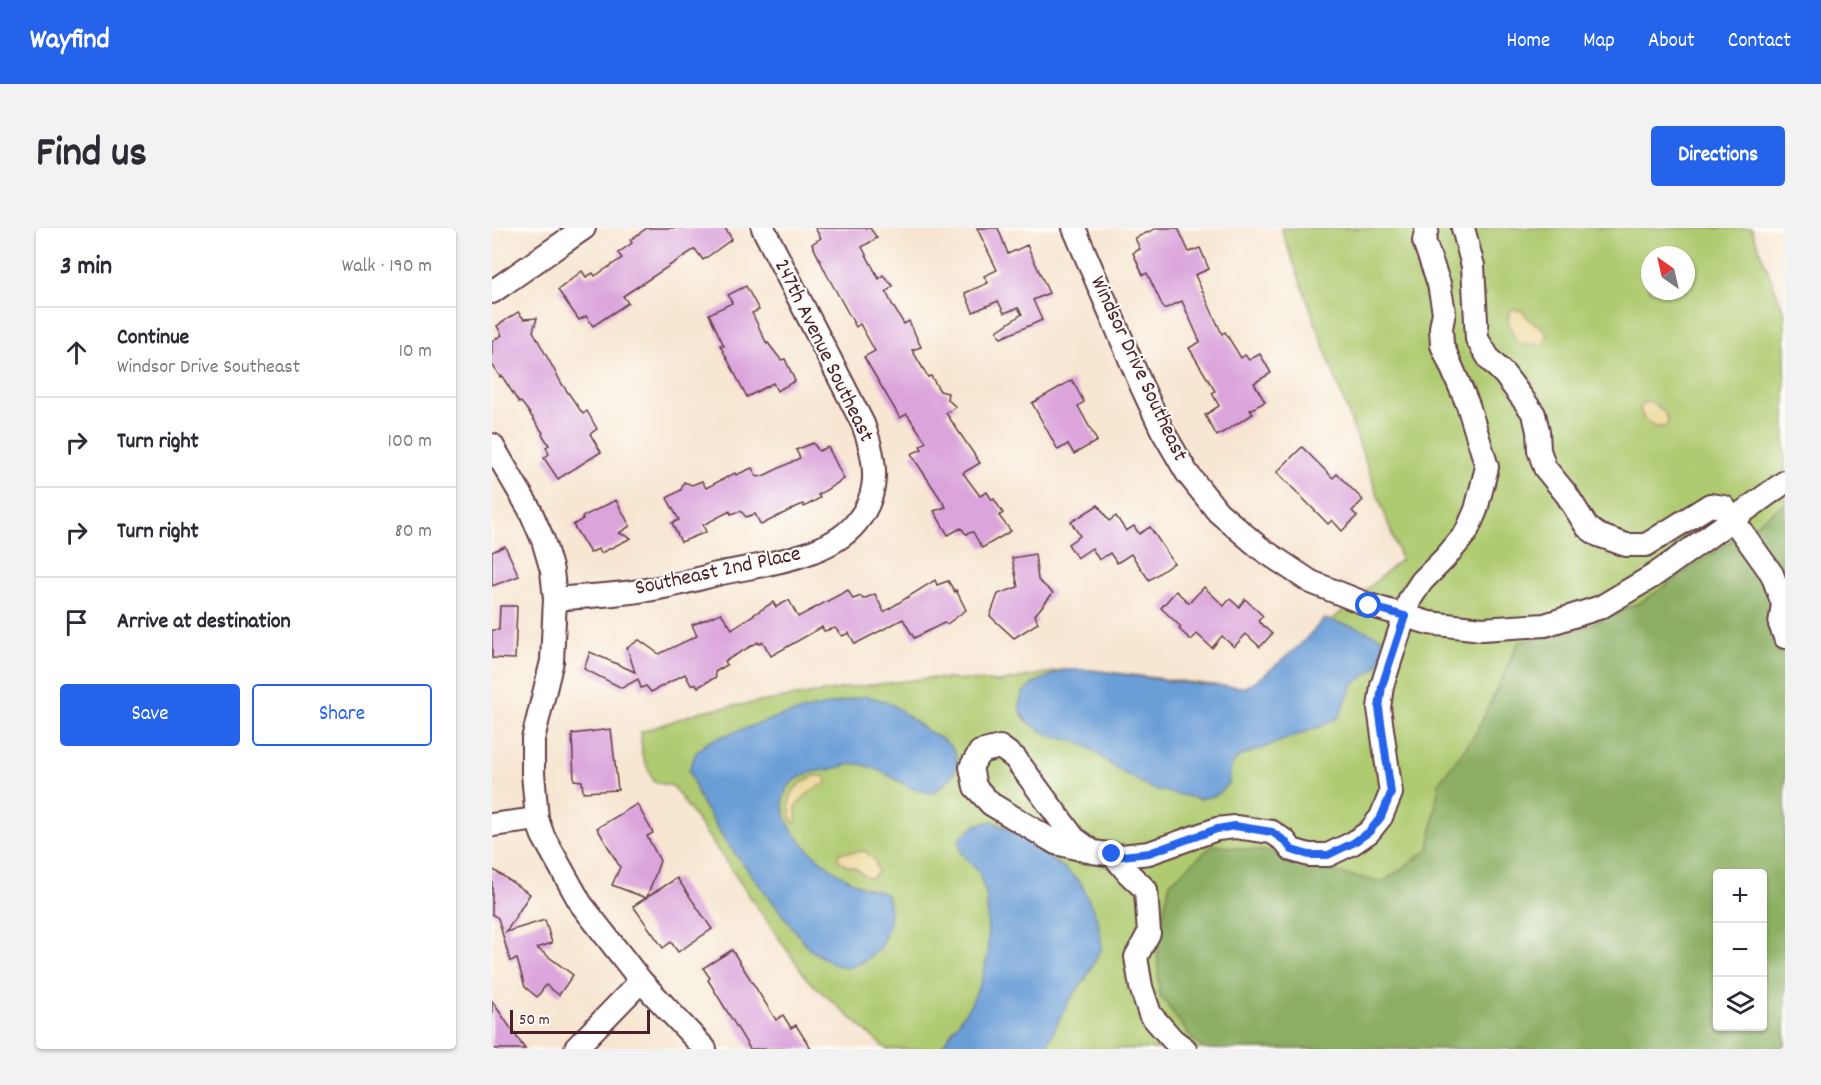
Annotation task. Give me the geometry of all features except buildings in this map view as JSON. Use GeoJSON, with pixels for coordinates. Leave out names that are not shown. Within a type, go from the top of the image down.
{"type":"FeatureCollection","features":[{"type":"Feature","properties":{"kind":"street"},"geometry":{"type":"LineString","coordinates":[[492,292],[584,228]]}},
{"type":"Feature","properties":{"kind":"street","name":"247th Avenue Southeast"},"geometry":{"type":"LineString","coordinates":[[763,228],[863,424],[875,464],[874,484],[866,511]]}},
{"type":"Feature","properties":{"kind":"street","name":"Windsor Drive Southeast"},"geometry":{"type":"LineString","coordinates":[[1074,228],[1162,430],[1187,473],[1218,512],[1260,548],[1311,582],[1369,606],[1429,623],[1482,628],[1545,625],[1601,608],[1653,576],[1785,482]]}},
{"type":"Feature","properties":{"kind":"street"},"geometry":{"type":"LineString","coordinates":[[1185,1049],[1173,1040],[1150,1014],[1141,987],[1136,957],[1149,933],[1146,890],[1103,853],[1074,838],[1015,758],[999,747],[980,752],[971,767],[975,787],[991,804],[1056,843],[1103,853],[1122,856],[1149,853],[1217,829],[1235,826],[1272,832],[1285,841],[1292,850],[1309,855],[1328,855],[1369,832],[1381,817],[1391,793],[1379,708],[1382,686],[1410,599],[1422,580],[1466,533],[1476,510],[1487,467],[1468,405],[1442,345],[1441,328],[1444,312],[1439,284],[1424,241],[1427,228]]}},
{"type":"Feature","properties":{"kind":"street"},"geometry":{"type":"LineString","coordinates":[[1464,228],[1473,266],[1477,339],[1490,360],[1505,375],[1534,414],[1539,450],[1545,468],[1567,495],[1587,527],[1598,535],[1626,545],[1646,545],[1710,505],[1724,507],[1772,574],[1783,604],[1780,624],[1785,637]]}},
{"type":"Feature","properties":{"kind":"street"},"geometry":{"type":"LineString","coordinates":[[492,445],[530,510],[543,540],[552,571],[555,599],[552,661],[533,739],[537,819],[543,837],[581,904],[641,981],[705,1049]]}},
{"type":"Feature","properties":{"kind":"street","name":"Southeast 2nd Place"},"geometry":{"type":"LineString","coordinates":[[555,599],[647,590],[794,557],[840,538],[866,511]]}},
{"type":"Feature","properties":{"kind":"street"},"geometry":{"type":"LineString","coordinates":[[492,825],[537,819]]}},
{"type":"Feature","properties":{"kind":"street"},"geometry":{"type":"LineString","coordinates":[[576,1048],[641,981]]}},
{"type":"Feature","properties":{"kind":"green space"},"geometry":{"type":"Polygon","coordinates":[[[1281,228],[1751,228],[1785,314],[1785,1049],[886,1049],[808,980],[673,786],[654,782],[642,755],[641,732],[702,711],[853,687],[930,678],[999,682],[1063,670],[1092,670],[1253,690],[1401,559],[1281,228]]]}},
{"type":"Feature","properties":{"kind":"green space"},"geometry":{"type":"Polygon","coordinates":[[[1785,504],[1785,1049],[1204,1049],[1193,1040],[1159,994],[1157,942],[1170,883],[1213,845],[1269,852],[1338,873],[1383,882],[1429,849],[1439,782],[1475,735],[1519,642],[1576,631],[1641,602],[1785,504]]]}},
{"type":"Feature","properties":{"kind":"sand"},"geometry":{"type":"Polygon","coordinates":[[[1513,309],[1523,311],[1530,321],[1542,327],[1547,336],[1544,345],[1517,342],[1508,322],[1509,312],[1513,309]]]}},
{"type":"Feature","properties":{"kind":"sand"},"geometry":{"type":"Polygon","coordinates":[[[1646,402],[1654,404],[1664,412],[1668,423],[1665,427],[1654,427],[1643,418],[1640,407],[1646,402]]]}},
{"type":"Feature","properties":{"kind":"sand"},"geometry":{"type":"Polygon","coordinates":[[[815,776],[825,776],[827,782],[800,801],[796,808],[796,822],[793,822],[789,806],[792,793],[801,784],[815,776]]]}},
{"type":"Feature","properties":{"kind":"sand"},"geometry":{"type":"Polygon","coordinates":[[[865,851],[874,859],[878,871],[869,878],[838,859],[839,853],[865,851]]]}},
{"type":"Feature","properties":{"kind":"water"},"geometry":{"type":"Polygon","coordinates":[[[1324,619],[1356,627],[1390,641],[1376,668],[1353,684],[1339,717],[1324,725],[1238,757],[1231,766],[1229,783],[1217,795],[1200,799],[1153,789],[1115,768],[1093,750],[1076,741],[1055,737],[1042,731],[1022,715],[1019,704],[1023,693],[1034,683],[1063,670],[1092,670],[1192,684],[1246,687],[1299,646],[1324,619]]]}},
{"type":"Feature","properties":{"kind":"water"},"geometry":{"type":"Polygon","coordinates":[[[865,696],[885,701],[940,738],[951,746],[957,761],[956,768],[947,782],[932,793],[914,789],[870,767],[854,764],[804,775],[794,781],[785,792],[783,803],[789,826],[806,847],[828,866],[851,881],[887,895],[890,909],[889,924],[881,947],[862,963],[847,968],[833,964],[809,949],[727,843],[700,800],[689,770],[696,753],[705,744],[717,738],[781,716],[865,696]]]}},
{"type":"Feature","properties":{"kind":"water"},"geometry":{"type":"Polygon","coordinates":[[[992,821],[1027,839],[1039,852],[1063,867],[1081,883],[1098,921],[1102,947],[1086,978],[1068,1002],[1045,1049],[940,1049],[971,1004],[981,982],[988,954],[987,898],[979,872],[961,853],[959,839],[976,825],[992,821]]]}},
{"type":"Feature","properties":{"kind":"route"},"geometry":{"type":"LineString","coordinates":[[1112,854],[1122,856],[1149,853],[1217,829],[1235,826],[1272,832],[1285,841],[1292,850],[1309,855],[1328,855],[1369,832],[1381,817],[1391,793],[1379,708],[1382,686],[1405,616],[1369,606]]}}]}
